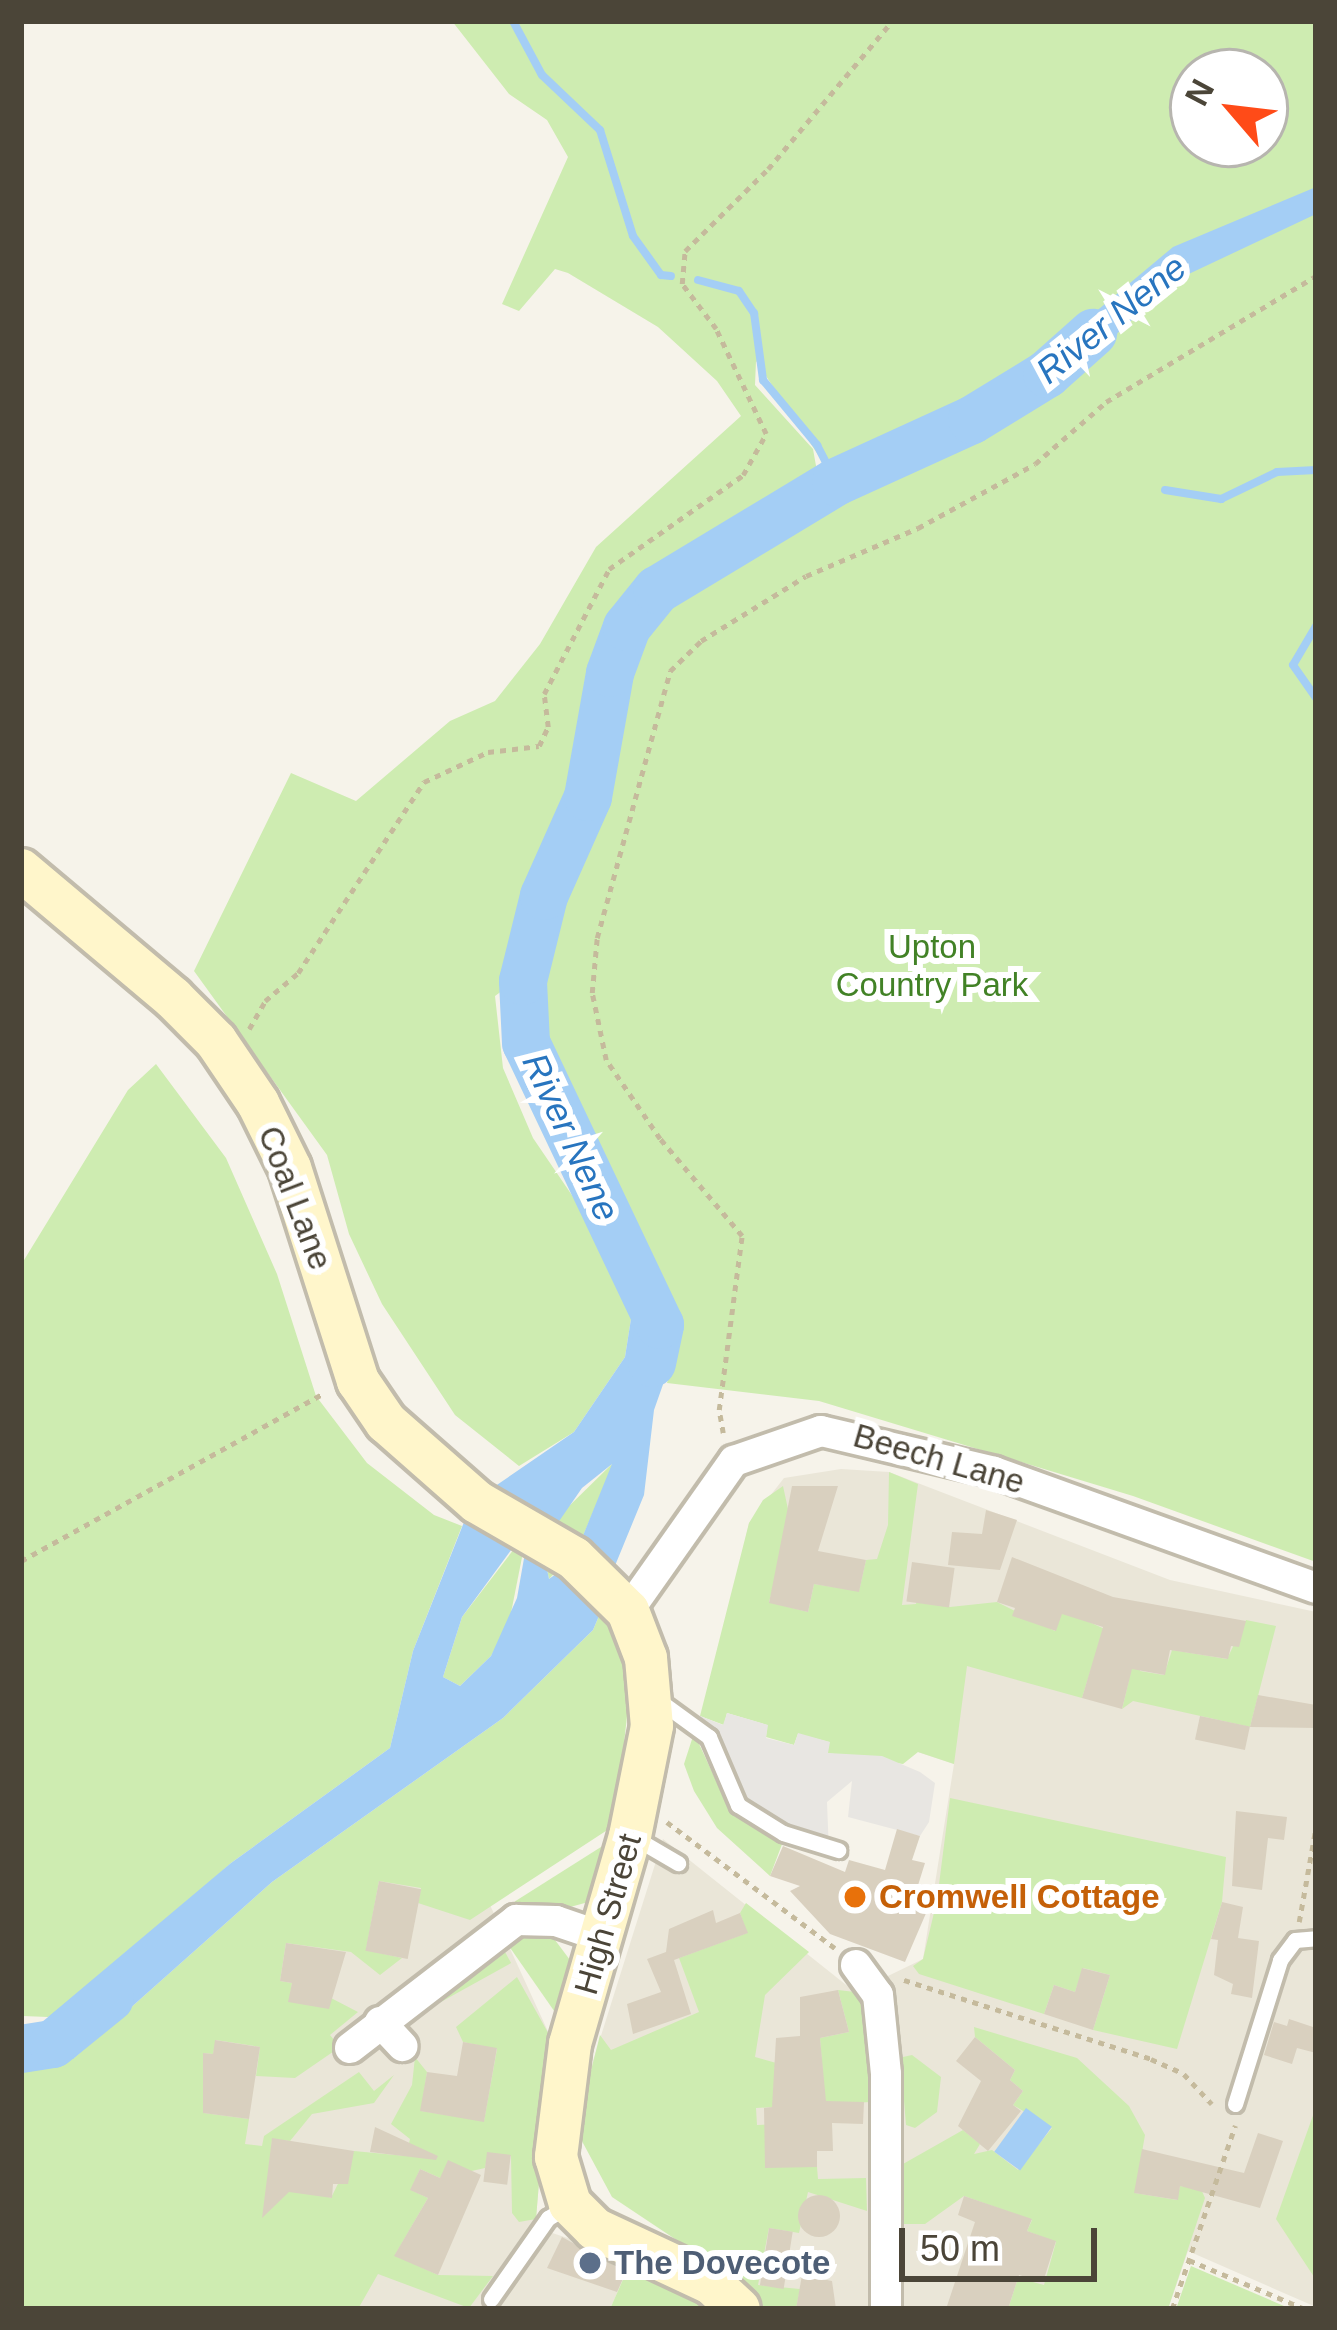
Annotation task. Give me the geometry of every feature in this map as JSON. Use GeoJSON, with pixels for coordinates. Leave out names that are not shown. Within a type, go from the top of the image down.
{"type":"FeatureCollection","features":[{"type":"Feature","properties":{"kind":"street","name":"Coal Lane"},"geometry":{"type":"LineString","coordinates":[[21,870],[120,949],[216,1041],[290,1168],[358,1381],[386,1422],[477,1502],[544,1538],[619,1600]]}},
{"type":"Feature","properties":{"kind":"street","name":"Beech Lane"},"geometry":{"type":"LineString","coordinates":[[734,1461],[788,1437],[847,1431],[1040,1487],[1316,1588]]}},
{"type":"Feature","properties":{"kind":"street"},"geometry":{"type":"LineString","coordinates":[[619,1600],[734,1461]]}},
{"type":"Feature","properties":{"kind":"street","name":"High Street"},"geometry":{"type":"LineString","coordinates":[[570,2204],[555,2117],[635,1818],[652,1695],[619,1600]]}},
{"type":"Feature","properties":{"kind":"street"},"geometry":{"type":"LineString","coordinates":[[350,2048],[516,1920],[556,1922],[603,1937]]}},
{"type":"Feature","properties":{"kind":"street"},"geometry":{"type":"LineString","coordinates":[[856,1965],[878,1995],[886,2074],[886,2309]]}},
{"type":"Feature","properties":{"kind":"street"},"geometry":{"type":"LineString","coordinates":[[380,2023],[402,2046]]}},
{"type":"Feature","properties":{"kind":"street"},"geometry":{"type":"LineString","coordinates":[[570,2204],[595,2229],[711,2283],[740,2309]]}},
{"type":"Feature","properties":{"kind":"lane"},"geometry":{"type":"LineString","coordinates":[[652,1695],[710,1737],[738,1805],[783,1833],[838,1850]]}},
{"type":"Feature","properties":{"kind":"lane"},"geometry":{"type":"LineString","coordinates":[[635,1818],[678,1863]]}},
{"type":"Feature","properties":{"kind":"lane"},"geometry":{"type":"LineString","coordinates":[[1235,2104],[1271,1983],[1294,1940],[1316,1938]]}},
{"type":"Feature","properties":{"kind":"lane"},"geometry":{"type":"LineString","coordinates":[[490,2299],[548,2218],[570,2204]]}},
{"type":"Feature","properties":{"kind":"path"},"geometry":{"type":"LineString","coordinates":[[216,1041],[245,1035],[265,1001],[298,973],[424,782],[488,752],[539,746],[548,727],[544,694],[609,569],[743,475],[766,434],[716,329],[682,284],[686,251],[768,169],[892,21]]}},
{"type":"Feature","properties":{"kind":"path"},"geometry":{"type":"LineString","coordinates":[[734,1461],[718,1410],[742,1236],[660,1139],[606,1060],[592,993],[597,938],[670,671],[701,641],[806,576],[919,528],[1035,464],[1106,402],[1316,276]]}},
{"type":"Feature","properties":{"kind":"path"},"geometry":{"type":"LineString","coordinates":[[21,1561],[310,1399],[358,1381]]}},
{"type":"Feature","properties":{"kind":"path"},"geometry":{"type":"LineString","coordinates":[[635,1818],[856,1965],[1151,2059],[1184,2074],[1216,2108],[1235,2104],[1235,2133],[1172,2309]]}},
{"type":"Feature","properties":{"kind":"path"},"geometry":{"type":"LineString","coordinates":[[1294,1940],[1316,1827]]}},
{"type":"Feature","properties":{"kind":"path"},"geometry":{"type":"LineString","coordinates":[[1189,2260],[1305,2309]]}},
{"type":"Feature","properties":{"kind":"shaded area"},"geometry":{"type":"Polygon","coordinates":[[[841,1469],[889,1472],[1170,1580],[1316,1612],[1316,2307],[1188,2251],[1168,2309],[763,2309],[576,2115],[663,1839],[855,1992],[923,1959],[954,1764],[712,1684],[749,1523],[784,1478],[841,1469]]]}},
{"type":"Feature","properties":{"kind":"shaded area"},"geometry":{"type":"Polygon","coordinates":[[[727,1713],[768,1725],[766,1738],[794,1745],[798,1733],[830,1742],[828,1753],[882,1756],[920,1772],[935,1783],[929,1822],[920,1836],[848,1817],[852,1781],[827,1802],[829,1853],[738,1817],[694,1733],[700,1716],[723,1725],[727,1713]]]}},
{"type":"Feature","properties":{"kind":"shaded area"},"geometry":{"type":"Polygon","coordinates":[[[416,1805],[490,1905],[551,2038],[536,2218],[540,2229],[632,2259],[610,2309],[358,2309],[366,2292],[91,2088],[416,1805]]]}},
{"type":"Feature","properties":{"kind":"green space","name":"Upton Country Park"},"geometry":{"type":"Polygon","coordinates":[[[452,21],[1316,21],[1316,1562],[1133,1496],[819,1401],[667,1383],[678,1342],[675,1309],[526,1043],[523,981],[544,896],[588,797],[610,673],[627,627],[657,590],[836,482],[756,361],[755,385],[813,449],[818,477],[643,590],[617,630],[574,802],[521,930],[514,982],[495,996],[503,1068],[533,1138],[614,1257],[633,1306],[625,1357],[574,1432],[519,1466],[455,1415],[382,1304],[349,1234],[327,1155],[194,971],[291,773],[356,801],[450,721],[495,701],[540,644],[596,547],[741,416],[717,381],[658,327],[568,273],[555,269],[519,311],[502,304],[568,157],[547,120],[509,94],[452,21]]]}},
{"type":"Feature","properties":{"kind":"green space"},"geometry":{"type":"Polygon","coordinates":[[[156,1064],[226,1158],[277,1274],[316,1396],[367,1463],[434,1515],[462,1526],[413,1651],[390,1748],[231,1863],[89,1990],[48,2017],[23,2016],[21,1265],[128,1090],[156,1064]]]}},
{"type":"Feature","properties":{"kind":"green space"},"geometry":{"type":"Polygon","coordinates":[[[614,1462],[578,1548],[549,1579],[545,1559],[562,1513],[614,1462]]]}},
{"type":"Feature","properties":{"kind":"green space"},"geometry":{"type":"Polygon","coordinates":[[[889,1472],[918,1484],[902,1605],[916,1604],[918,1594],[950,1607],[997,1602],[1055,1631],[1063,1610],[1144,1647],[1140,1671],[1164,1675],[1172,1650],[1227,1659],[1246,1620],[1276,1626],[1250,1727],[1133,1701],[1122,1709],[1129,1680],[1091,1669],[1082,1698],[967,1666],[954,1764],[918,1752],[903,1764],[827,1753],[829,1742],[798,1734],[794,1745],[766,1737],[767,1725],[727,1713],[724,1725],[700,1716],[749,1523],[763,1500],[783,1486],[791,1523],[769,1602],[808,1612],[814,1584],[859,1591],[866,1560],[877,1559],[888,1525],[889,1472]]]}},
{"type":"Feature","properties":{"kind":"green space"},"geometry":{"type":"Polygon","coordinates":[[[527,1532],[509,1623],[491,1656],[460,1686],[443,1677],[462,1617],[527,1532]]]}},
{"type":"Feature","properties":{"kind":"green space"},"geometry":{"type":"Polygon","coordinates":[[[604,1604],[632,1671],[615,1825],[470,1920],[418,1903],[421,1888],[379,1881],[366,1950],[402,1958],[380,1975],[351,1952],[286,1943],[280,1981],[292,1983],[289,2002],[331,1998],[358,2012],[330,2035],[340,2047],[295,2078],[256,2076],[260,2047],[216,2040],[213,2054],[203,2053],[204,2113],[249,2119],[245,2144],[262,2146],[264,2136],[359,2072],[374,2091],[394,2075],[374,2103],[312,2114],[290,2141],[272,2139],[268,2201],[285,2180],[331,2198],[354,2151],[406,2156],[410,2139],[391,2124],[412,2085],[415,2057],[427,2072],[421,2111],[484,2121],[497,2049],[463,2042],[456,2027],[517,1977],[551,2038],[536,2219],[519,2222],[512,2213],[511,2156],[488,2153],[485,2168],[440,2178],[420,2169],[411,2190],[428,2198],[395,2255],[438,2275],[493,2276],[469,2308],[378,2274],[358,2309],[21,2309],[21,2047],[62,2038],[74,2058],[272,1882],[503,1718],[593,1630],[604,1604]]]}},
{"type":"Feature","properties":{"kind":"green space"},"geometry":{"type":"Polygon","coordinates":[[[694,1733],[726,1802],[784,1839],[770,1876],[717,1828],[694,1791],[684,1764],[694,1733]]]}},
{"type":"Feature","properties":{"kind":"green space"},"geometry":{"type":"Polygon","coordinates":[[[950,1798],[1226,1857],[1222,1902],[1177,2049],[1093,2030],[1110,1975],[1083,1968],[1075,1992],[1054,1985],[1044,2014],[919,1974],[913,1966],[923,1959],[937,1900],[950,1798]]]}},
{"type":"Feature","properties":{"kind":"green space"},"geometry":{"type":"Polygon","coordinates":[[[612,1840],[592,1901],[563,1909],[514,1902],[612,1840]]]}},
{"type":"Feature","properties":{"kind":"green space"},"geometry":{"type":"Polygon","coordinates":[[[746,1903],[809,1952],[765,1995],[755,2057],[823,2076],[820,2038],[849,2032],[838,1990],[855,1992],[865,2007],[873,2059],[871,2102],[756,2108],[757,2125],[791,2124],[766,2167],[817,2167],[818,2179],[866,2178],[867,2211],[808,2192],[799,2233],[769,2228],[758,2285],[800,2289],[796,2309],[763,2309],[726,2273],[612,2197],[576,2130],[600,2035],[611,2050],[699,2012],[679,1958],[747,1933],[740,1913],[746,1903]]]}},
{"type":"Feature","properties":{"kind":"green space"},"geometry":{"type":"Polygon","coordinates":[[[549,1932],[576,1968],[559,2018],[504,1939],[549,1932]]]}},
{"type":"Feature","properties":{"kind":"green space"},"geometry":{"type":"Polygon","coordinates":[[[500,1943],[511,1963],[408,2020],[397,2000],[500,1943]]]}},
{"type":"Feature","properties":{"kind":"green space"},"geometry":{"type":"Polygon","coordinates":[[[974,2027],[1077,2058],[1129,2106],[1145,2135],[1135,2193],[1177,2200],[1180,2186],[1201,2189],[1205,2198],[1168,2309],[1008,2309],[1018,2278],[1044,2285],[1056,2242],[1027,2231],[1032,2220],[964,2196],[925,2224],[902,2224],[903,2164],[963,2130],[980,2144],[974,2154],[992,2150],[1018,2170],[1052,2128],[1013,2105],[1023,2091],[1010,2080],[1015,2070],[975,2037],[974,2027]]]}},
{"type":"Feature","properties":{"kind":"green space"},"geometry":{"type":"Polygon","coordinates":[[[912,2055],[941,2077],[937,2112],[915,2128],[906,2125],[903,2088],[903,2057],[912,2055]]]}},
{"type":"Feature","properties":{"kind":"green space"},"geometry":{"type":"Polygon","coordinates":[[[1316,2107],[1316,2280],[1276,2219],[1316,2107]]]}},
{"type":"Feature","properties":{"kind":"green space"},"geometry":{"type":"Polygon","coordinates":[[[632,2259],[725,2309],[610,2309],[632,2259]]]}},
{"type":"Feature","properties":{"kind":"green space"},"geometry":{"type":"Polygon","coordinates":[[[1191,2266],[1291,2309],[1176,2309],[1191,2266]]]}},
{"type":"Feature","properties":{"kind":"water"},"geometry":{"type":"Polygon","coordinates":[[[1316,187],[1316,214],[1176,280],[1057,388],[1038,360],[1173,247],[1316,187]]]}},
{"type":"Feature","properties":{"kind":"water"},"geometry":{"type":"Polygon","coordinates":[[[667,1291],[678,1342],[654,1410],[644,1495],[612,1573],[578,1548],[612,1464],[582,1488],[553,1530],[488,1491],[574,1432],[625,1357],[633,1306],[667,1291]]]}},
{"type":"Feature","properties":{"kind":"water"},"geometry":{"type":"Polygon","coordinates":[[[466,1517],[517,1542],[462,1617],[443,1677],[460,1686],[491,1656],[517,1598],[526,1547],[545,1559],[549,1579],[563,1569],[604,1604],[593,1630],[503,1718],[272,1882],[73,2059],[48,2017],[231,1863],[390,1748],[413,1651],[466,1517]]]}},
{"type":"Feature","properties":{"kind":"water"},"geometry":{"type":"Polygon","coordinates":[[[1026,2108],[1052,2127],[1020,2170],[994,2152],[1026,2108]]]}},
{"type":"Feature","properties":{"kind":"building"},"geometry":{"type":"Polygon","coordinates":[[[792,1486],[838,1486],[818,1551],[866,1560],[859,1592],[814,1584],[808,1612],[769,1603],[792,1486]]]}},
{"type":"Feature","properties":{"kind":"building"},"geometry":{"type":"Polygon","coordinates":[[[986,1510],[1017,1520],[1000,1570],[948,1565],[952,1532],[982,1534],[986,1510]]]}},
{"type":"Feature","properties":{"kind":"building"},"geometry":{"type":"Polygon","coordinates":[[[1012,1557],[1113,1597],[1246,1621],[1239,1647],[1231,1646],[1228,1659],[1170,1650],[1165,1675],[1132,1669],[1122,1709],[1082,1698],[1103,1627],[1062,1614],[1056,1631],[1012,1616],[1015,1608],[997,1602],[1012,1557]]]}},
{"type":"Feature","properties":{"kind":"building"},"geometry":{"type":"Polygon","coordinates":[[[912,1562],[955,1568],[949,1608],[906,1602],[912,1562]]]}},
{"type":"Feature","properties":{"kind":"building"},"geometry":{"type":"Polygon","coordinates":[[[1258,1695],[1316,1705],[1316,1728],[1250,1727],[1258,1695]]]}},
{"type":"Feature","properties":{"kind":"building"},"geometry":{"type":"Polygon","coordinates":[[[1200,1716],[1250,1727],[1245,1750],[1195,1739],[1200,1716]]]}},
{"type":"Feature","properties":{"kind":"building"},"geometry":{"type":"Polygon","coordinates":[[[1236,1811],[1287,1817],[1284,1840],[1268,1838],[1262,1890],[1232,1886],[1236,1811]]]}},
{"type":"Feature","properties":{"kind":"building","name":"Cromwell Cottage"},"geometry":{"type":"Polygon","coordinates":[[[897,1829],[920,1836],[912,1860],[925,1863],[914,1898],[930,1904],[905,1962],[830,1934],[790,1891],[800,1886],[770,1876],[783,1846],[845,1872],[849,1860],[885,1870],[897,1829]]]}},
{"type":"Feature","properties":{"kind":"building"},"geometry":{"type":"Polygon","coordinates":[[[379,1881],[421,1889],[408,1959],[365,1951],[379,1881]]]}},
{"type":"Feature","properties":{"kind":"building"},"geometry":{"type":"Polygon","coordinates":[[[1222,1902],[1243,1907],[1238,1938],[1259,1941],[1252,1998],[1231,1994],[1233,1984],[1214,1975],[1218,1940],[1211,1939],[1222,1902]]]}},
{"type":"Feature","properties":{"kind":"building"},"geometry":{"type":"Polygon","coordinates":[[[713,1910],[716,1923],[740,1913],[748,1933],[674,1960],[691,2014],[633,2034],[627,2004],[661,1992],[647,1959],[666,1952],[669,1929],[713,1910]]]}},
{"type":"Feature","properties":{"kind":"building"},"geometry":{"type":"Polygon","coordinates":[[[286,1943],[346,1952],[329,2009],[288,2002],[292,1983],[280,1981],[286,1943]]]}},
{"type":"Feature","properties":{"kind":"building"},"geometry":{"type":"Polygon","coordinates":[[[1082,1968],[1110,1975],[1093,2030],[1044,2014],[1054,1985],[1075,1992],[1082,1968]]]}},
{"type":"Feature","properties":{"kind":"building"},"geometry":{"type":"Polygon","coordinates":[[[838,1990],[849,2032],[820,2038],[826,2101],[864,2102],[863,2124],[832,2123],[833,2151],[817,2151],[817,2167],[765,2168],[764,2108],[772,2107],[776,2038],[800,2036],[800,1997],[838,1990]]]}},
{"type":"Feature","properties":{"kind":"building"},"geometry":{"type":"Polygon","coordinates":[[[1289,2019],[1316,2028],[1316,2053],[1297,2048],[1292,2064],[1264,2055],[1274,2022],[1287,2026],[1289,2019]]]}},
{"type":"Feature","properties":{"kind":"building"},"geometry":{"type":"Polygon","coordinates":[[[975,2037],[1015,2070],[1010,2080],[1023,2091],[1013,2105],[1021,2111],[988,2151],[958,2126],[981,2081],[956,2061],[975,2037]]]}},
{"type":"Feature","properties":{"kind":"building"},"geometry":{"type":"Polygon","coordinates":[[[215,2040],[260,2047],[249,2119],[203,2113],[203,2053],[213,2054],[215,2040]]]}},
{"type":"Feature","properties":{"kind":"building"},"geometry":{"type":"Polygon","coordinates":[[[463,2042],[497,2048],[484,2122],[420,2111],[427,2072],[457,2076],[463,2042]]]}},
{"type":"Feature","properties":{"kind":"building"},"geometry":{"type":"Polygon","coordinates":[[[375,2127],[438,2156],[436,2160],[370,2152],[375,2127]]]}},
{"type":"Feature","properties":{"kind":"building"},"geometry":{"type":"Polygon","coordinates":[[[1258,2133],[1283,2141],[1260,2208],[1180,2186],[1178,2200],[1134,2193],[1142,2149],[1244,2173],[1258,2133]]]}},
{"type":"Feature","properties":{"kind":"building"},"geometry":{"type":"Polygon","coordinates":[[[272,2138],[354,2151],[348,2184],[333,2184],[332,2198],[289,2192],[262,2218],[272,2138]]]}},
{"type":"Feature","properties":{"kind":"building"},"geometry":{"type":"Polygon","coordinates":[[[487,2152],[511,2155],[507,2185],[483,2182],[487,2152]]]}},
{"type":"Feature","properties":{"kind":"building"},"geometry":{"type":"Polygon","coordinates":[[[448,2160],[481,2175],[438,2275],[394,2256],[428,2198],[410,2190],[420,2169],[440,2178],[448,2160]]]}},
{"type":"Feature","properties":{"kind":"building"},"geometry":{"type":"Polygon","coordinates":[[[819,2195],[833,2202],[840,2216],[833,2230],[819,2237],[805,2230],[798,2216],[805,2202],[819,2195]]]}},
{"type":"Feature","properties":{"kind":"building"},"geometry":{"type":"Polygon","coordinates":[[[964,2196],[1032,2219],[1027,2231],[1056,2241],[1043,2282],[1019,2275],[1008,2309],[946,2309],[975,2222],[958,2215],[964,2196]]]}},
{"type":"Feature","properties":{"kind":"building"},"geometry":{"type":"Polygon","coordinates":[[[769,2228],[793,2232],[784,2289],[760,2285],[769,2228]]]}},
{"type":"Feature","properties":{"kind":"building","name":"The Dovecote"},"geometry":{"type":"Polygon","coordinates":[[[562,2237],[626,2272],[617,2292],[547,2268],[562,2237]]]}},
{"type":"Feature","properties":{"kind":"building"},"geometry":{"type":"Polygon","coordinates":[[[802,2275],[832,2281],[836,2309],[796,2309],[802,2275]]]}},
{"type":"Feature","properties":{"kind":"waterway"},"geometry":{"type":"LineString","coordinates":[[513,21],[542,75],[600,130],[633,236],[661,275],[671,276]]}},
{"type":"Feature","properties":{"kind":"waterway"},"geometry":{"type":"LineString","coordinates":[[698,280],[739,291],[754,313],[763,380],[817,445],[836,482]]}},
{"type":"Feature","properties":{"kind":"waterway","name":"River Nene"},"geometry":{"type":"LineString","coordinates":[[652,1363],[660,1325],[526,1043],[523,981],[544,896],[588,797],[610,673],[627,627],[657,590],[836,482],[972,420],[1047,374],[1093,333]]}},
{"type":"Feature","properties":{"kind":"waterway"},"geometry":{"type":"LineString","coordinates":[[1165,490],[1221,499],[1277,472],[1316,470]]}},
{"type":"Feature","properties":{"kind":"waterway"},"geometry":{"type":"LineString","coordinates":[[1316,626],[1293,665],[1316,698]]}},
{"type":"Feature","properties":{"kind":"waterway","name":"River Nene"},"geometry":{"type":"LineString","coordinates":[[21,2049],[53,2044],[110,1998]]}},
{"type":"Feature","properties":{"kind":"place","name":"Cromwell Cottage"},"geometry":{"type":"Point","coordinates":[855,1897]}},
{"type":"Feature","properties":{"kind":"place","name":"The Dovecote"},"geometry":{"type":"Point","coordinates":[590,2263]}}]}
